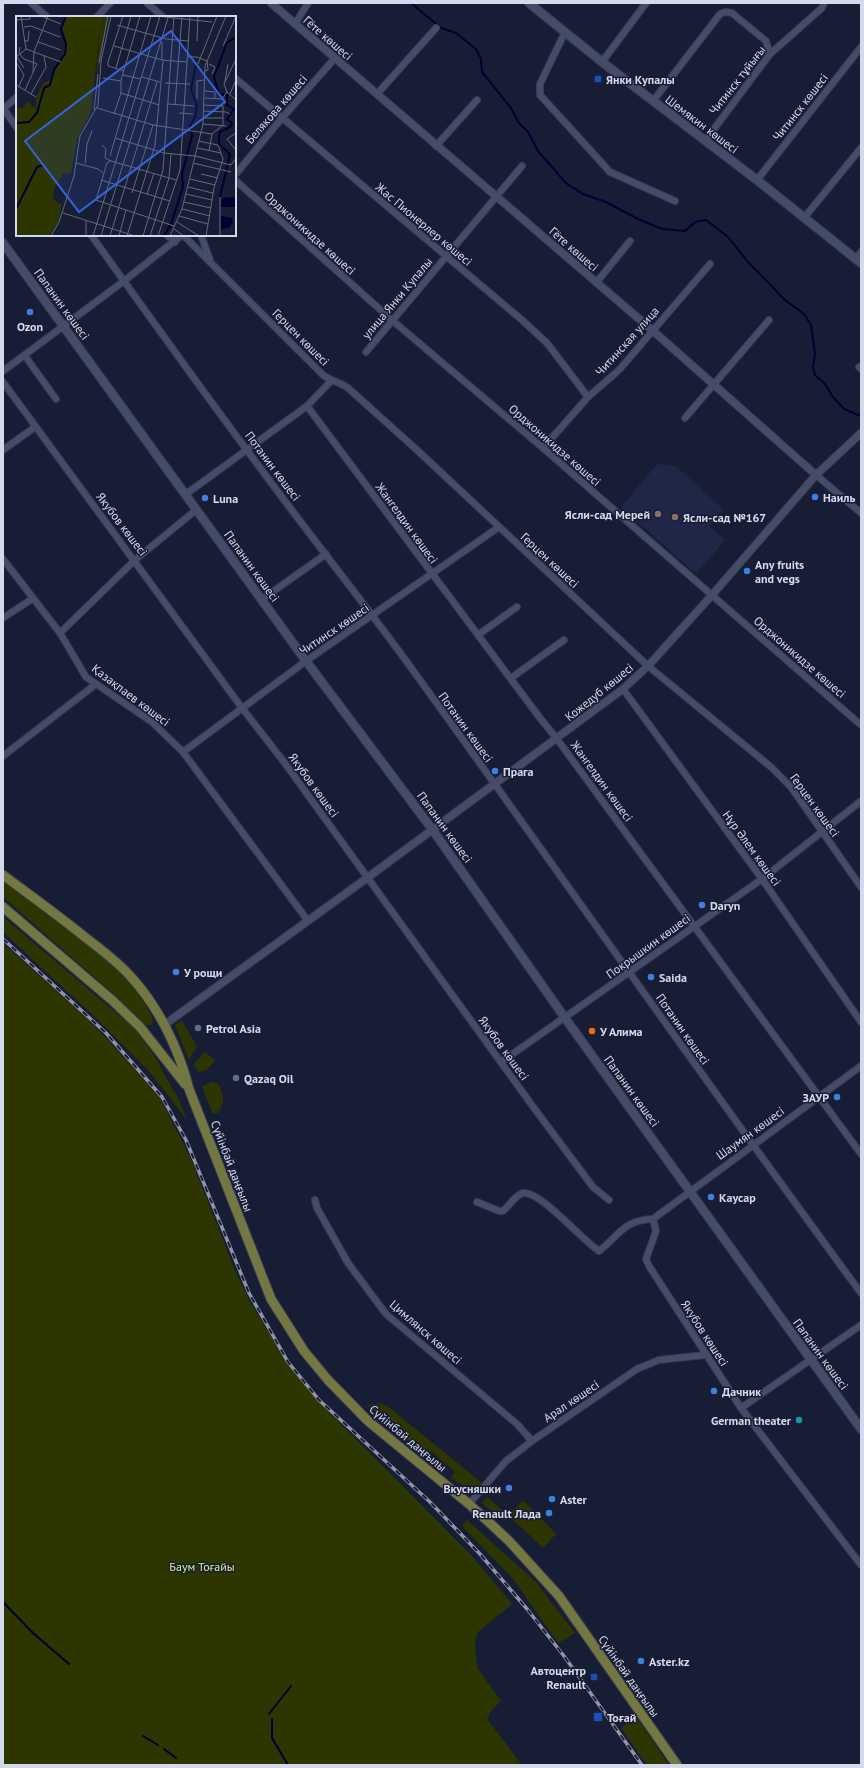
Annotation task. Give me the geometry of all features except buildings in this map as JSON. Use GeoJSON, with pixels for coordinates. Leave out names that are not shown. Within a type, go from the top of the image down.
{"type":"FeatureCollection","features":[{"type":"Feature","properties":{"kind":"main road","name":"Шемякин көшесі"},"geometry":{"type":"LineString","coordinates":[[530,3],[652,101],[757,180],[804,218],[859,258]]}},
{"type":"Feature","properties":{"kind":"main road","name":"Папанин көшесі"},"geometry":{"type":"LineString","coordinates":[[3,243],[306,661],[432,829],[565,1018],[861,1429]]}},
{"type":"Feature","properties":{"kind":"main road","name":"Сүйінбай даңғылы"},"geometry":{"type":"LineString","coordinates":[[3,876],[111,957],[132,978],[149,999],[164,1025],[184,1069],[189,1088],[271,1299],[304,1351],[328,1380],[368,1421],[469,1504],[510,1542],[559,1596],[678,1765]]}},
{"type":"Feature","properties":{"kind":"main road","name":"Сүйінбай даңғылы"},"geometry":{"type":"LineString","coordinates":[[3,907],[113,1001],[140,1027],[189,1088]]}},
{"type":"Feature","properties":{"kind":"street"},"geometry":{"type":"LineString","coordinates":[[31,3],[46,16]]}},
{"type":"Feature","properties":{"kind":"street"},"geometry":{"type":"LineString","coordinates":[[98,16],[110,3]]}},
{"type":"Feature","properties":{"kind":"street"},"geometry":{"type":"LineString","coordinates":[[147,3],[162,16]]}},
{"type":"Feature","properties":{"kind":"street","name":"Гёте көшесі"},"geometry":{"type":"LineString","coordinates":[[271,3],[652,330],[861,513]]}},
{"type":"Feature","properties":{"kind":"street"},"geometry":{"type":"LineString","coordinates":[[295,24],[308,3]]}},
{"type":"Feature","properties":{"kind":"street"},"geometry":{"type":"LineString","coordinates":[[602,62],[646,3]]}},
{"type":"Feature","properties":{"kind":"street","name":"Читинск тұйығы"},"geometry":{"type":"LineString","coordinates":[[705,141],[770,54],[822,8],[824,3]]}},
{"type":"Feature","properties":{"kind":"street"},"geometry":{"type":"LineString","coordinates":[[652,101],[720,14],[726,12],[732,13],[766,41],[770,54]]}},
{"type":"Feature","properties":{"kind":"street"},"geometry":{"type":"LineString","coordinates":[[377,94],[436,28]]}},
{"type":"Feature","properties":{"kind":"street"},"geometry":{"type":"LineString","coordinates":[[565,32],[540,84],[540,95],[610,172],[675,200]]}},
{"type":"Feature","properties":{"kind":"street","name":"Читинск көшесі"},"geometry":{"type":"LineString","coordinates":[[757,180],[861,47]]}},
{"type":"Feature","properties":{"kind":"street","name":"Белякова көшесі"},"geometry":{"type":"LineString","coordinates":[[236,175],[282,118],[335,58]]}},
{"type":"Feature","properties":{"kind":"street","name":"Жас Пионерлер көшесі"},"geometry":{"type":"LineString","coordinates":[[236,79],[547,343],[588,397]]}},
{"type":"Feature","properties":{"kind":"street"},"geometry":{"type":"LineString","coordinates":[[16,98],[3,109],[16,127]]}},
{"type":"Feature","properties":{"kind":"street"},"geometry":{"type":"LineString","coordinates":[[436,146],[477,100]]}},
{"type":"Feature","properties":{"kind":"street"},"geometry":{"type":"LineString","coordinates":[[804,218],[861,148]]}},
{"type":"Feature","properties":{"kind":"street","name":"улица Янки Купалы"},"geometry":{"type":"LineString","coordinates":[[366,352],[522,166]]}},
{"type":"Feature","properties":{"kind":"street","name":"Орджоникидзе көшесі"},"geometry":{"type":"LineString","coordinates":[[236,181],[393,321],[543,448],[861,725]]}},
{"type":"Feature","properties":{"kind":"street","name":"Потанин көшесі"},"geometry":{"type":"LineString","coordinates":[[92,236],[247,450],[372,616],[494,785],[531,833],[560,878],[630,972],[861,1293]]}},
{"type":"Feature","properties":{"kind":"street"},"geometry":{"type":"LineString","coordinates":[[168,236],[175,242]]}},
{"type":"Feature","properties":{"kind":"street"},"geometry":{"type":"LineString","coordinates":[[3,371],[124,281],[181,236]]}},
{"type":"Feature","properties":{"kind":"street","name":"Герцен көшесі"},"geometry":{"type":"LineString","coordinates":[[183,236],[323,376],[331,381],[341,383],[348,388],[648,666],[771,766],[791,787],[861,887]]}},
{"type":"Feature","properties":{"kind":"street"},"geometry":{"type":"LineString","coordinates":[[201,236],[210,262]]}},
{"type":"Feature","properties":{"kind":"street"},"geometry":{"type":"LineString","coordinates":[[596,283],[630,241]]}},
{"type":"Feature","properties":{"kind":"street","name":"Читинская улица"},"geometry":{"type":"LineString","coordinates":[[543,448],[588,397],[619,370],[710,264]]}},
{"type":"Feature","properties":{"kind":"street"},"geometry":{"type":"LineString","coordinates":[[685,418],[769,320]]}},
{"type":"Feature","properties":{"kind":"street"},"geometry":{"type":"LineString","coordinates":[[24,356],[56,399]]}},
{"type":"Feature","properties":{"kind":"street"},"geometry":{"type":"LineString","coordinates":[[186,494],[307,406],[331,381]]}},
{"type":"Feature","properties":{"kind":"street","name":"Якубов көшесі"},"geometry":{"type":"LineString","coordinates":[[3,382],[35,428],[135,560],[242,708],[284,762],[593,1187],[609,1200]]}},
{"type":"Feature","properties":{"kind":"street","name":"Жангелдин көшесі"},"geometry":{"type":"LineString","coordinates":[[307,406],[557,739],[861,1154]]}},
{"type":"Feature","properties":{"kind":"street"},"geometry":{"type":"LineString","coordinates":[[3,450],[35,428]]}},
{"type":"Feature","properties":{"kind":"street","name":"Кожедуб көшесі"},"geometry":{"type":"LineString","coordinates":[[164,1025],[368,878],[432,829],[557,739],[623,689],[648,666],[712,596],[816,475],[861,434]]}},
{"type":"Feature","properties":{"kind":"street"},"geometry":{"type":"LineString","coordinates":[[60,633],[135,560],[196,510]]}},
{"type":"Feature","properties":{"kind":"street","name":"Читинск көшесі"},"geometry":{"type":"LineString","coordinates":[[183,752],[306,661],[432,574],[498,526]]}},
{"type":"Feature","properties":{"kind":"street"},"geometry":{"type":"LineString","coordinates":[[262,600],[326,554]]}},
{"type":"Feature","properties":{"kind":"street","name":"Қазақпаев көшесі"},"geometry":{"type":"LineString","coordinates":[[3,559],[32,599],[60,633],[86,677],[152,722],[183,752],[308,921]]}},
{"type":"Feature","properties":{"kind":"street"},"geometry":{"type":"LineString","coordinates":[[3,618],[32,599]]}},
{"type":"Feature","properties":{"kind":"street"},"geometry":{"type":"LineString","coordinates":[[478,635],[517,607]]}},
{"type":"Feature","properties":{"kind":"street"},"geometry":{"type":"LineString","coordinates":[[511,678],[564,640]]}},
{"type":"Feature","properties":{"kind":"street"},"geometry":{"type":"LineString","coordinates":[[3,756],[96,684]]}},
{"type":"Feature","properties":{"kind":"street","name":"Нұр Әлем көшесі"},"geometry":{"type":"LineString","coordinates":[[623,689],[762,880],[861,1022]]}},
{"type":"Feature","properties":{"kind":"street","name":"Покрышкин көшесі"},"geometry":{"type":"LineString","coordinates":[[501,1062],[762,880],[861,801]]}},
{"type":"Feature","properties":{"kind":"street","name":"Шаумян көшесі"},"geometry":{"type":"LineString","coordinates":[[653,1219],[861,1066]]}},
{"type":"Feature","properties":{"kind":"street"},"geometry":{"type":"LineString","coordinates":[[477,1202],[499,1211],[503,1211],[519,1195],[523,1193],[529,1194],[547,1205],[590,1246],[599,1252],[610,1243],[620,1230],[640,1219],[653,1219]]}},
{"type":"Feature","properties":{"kind":"street","name":"Цимлянск көшесі"},"geometry":{"type":"LineString","coordinates":[[315,1200],[317,1208],[348,1264],[386,1314],[517,1424],[532,1441]]}},
{"type":"Feature","properties":{"kind":"street","name":"Якубов көшесі"},"geometry":{"type":"LineString","coordinates":[[653,1219],[656,1231],[646,1259],[649,1266],[705,1355],[741,1408],[861,1565]]}},
{"type":"Feature","properties":{"kind":"street"},"geometry":{"type":"LineString","coordinates":[[741,1408],[861,1325]]}},
{"type":"Feature","properties":{"kind":"street","name":"Арал көшесі"},"geometry":{"type":"LineString","coordinates":[[469,1504],[506,1461],[532,1441],[637,1369],[659,1360],[705,1355]]}},
{"type":"Feature","properties":{"kind":"shaded area","name":"Ясли-сад №167"},"geometry":{"type":"Polygon","coordinates":[[[657,464],[676,466],[723,509],[709,526],[725,540],[696,574],[621,507],[657,464]]]}},
{"type":"Feature","properties":{"kind":"green space"},"geometry":{"type":"Polygon","coordinates":[[[3,881],[88,944],[115,967],[138,992],[147,1006],[153,1021],[152,1025],[146,1025],[115,995],[3,897],[3,881]]]}},
{"type":"Feature","properties":{"kind":"green space"},"geometry":{"type":"Polygon","coordinates":[[[3,917],[133,1027],[152,1052],[179,1100],[187,1120],[149,1071],[96,1018],[3,932],[3,917]]]}},
{"type":"Feature","properties":{"kind":"green space","name":"Баум Тоғайы"},"geometry":{"type":"Polygon","coordinates":[[[3,943],[81,1013],[110,1042],[160,1098],[191,1159],[234,1268],[250,1302],[287,1362],[316,1399],[472,1556],[512,1604],[478,1632],[475,1642],[477,1667],[501,1701],[489,1713],[488,1720],[522,1765],[3,1765],[3,943]]]}},
{"type":"Feature","properties":{"kind":"green space"},"geometry":{"type":"Polygon","coordinates":[[[182,1021],[197,1046],[189,1060],[175,1025],[182,1021]]]}},
{"type":"Feature","properties":{"kind":"green space"},"geometry":{"type":"Polygon","coordinates":[[[205,1052],[215,1060],[206,1071],[198,1072],[194,1064],[205,1052]]]}},
{"type":"Feature","properties":{"kind":"green space"},"geometry":{"type":"Polygon","coordinates":[[[212,1082],[217,1083],[223,1094],[222,1106],[218,1113],[212,1113],[202,1086],[212,1082]]]}},
{"type":"Feature","properties":{"kind":"green space"},"geometry":{"type":"Polygon","coordinates":[[[381,1403],[391,1409],[482,1483],[473,1492],[451,1478],[455,1472],[432,1452],[425,1454],[367,1405],[381,1403]]]}},
{"type":"Feature","properties":{"kind":"green space"},"geometry":{"type":"Polygon","coordinates":[[[487,1497],[508,1515],[503,1520],[482,1503],[487,1497]]]}},
{"type":"Feature","properties":{"kind":"green space"},"geometry":{"type":"Polygon","coordinates":[[[523,1501],[556,1534],[543,1548],[508,1515],[523,1501]]]}},
{"type":"Feature","properties":{"kind":"green space"},"geometry":{"type":"Polygon","coordinates":[[[467,1520],[536,1582],[575,1633],[558,1643],[514,1580],[462,1526],[467,1520]]]}},
{"type":"Feature","properties":{"kind":"green space"},"geometry":{"type":"Polygon","coordinates":[[[636,1717],[669,1765],[647,1765],[621,1728],[636,1717]]]}},
{"type":"Feature","properties":{"kind":"waterway"},"geometry":{"type":"LineString","coordinates":[[411,3],[441,28],[456,33],[476,49],[481,59],[482,72],[511,108],[519,123],[528,132],[538,151],[566,183],[583,194],[606,202],[638,219],[662,229],[685,231],[695,222],[706,220],[728,237],[748,262],[785,300],[804,314],[811,325],[815,354],[813,367],[815,375],[825,384],[833,397],[844,409],[861,416]]}},
{"type":"Feature","properties":{"kind":"waterway"},"geometry":{"type":"LineString","coordinates":[[3,1602],[33,1633],[69,1664]]}},
{"type":"Feature","properties":{"kind":"waterway"},"geometry":{"type":"LineString","coordinates":[[269,1714],[291,1686]]}},
{"type":"Feature","properties":{"kind":"waterway"},"geometry":{"type":"LineString","coordinates":[[272,1719],[272,1738],[288,1765]]}},
{"type":"Feature","properties":{"kind":"waterway"},"geometry":{"type":"LineString","coordinates":[[143,1736],[158,1745]]}},
{"type":"Feature","properties":{"kind":"waterway"},"geometry":{"type":"LineString","coordinates":[[164,1749],[176,1758]]}},
{"type":"Feature","properties":{"kind":"railway"},"geometry":{"type":"LineString","coordinates":[[3,939],[106,1033],[162,1097],[186,1140],[249,1293],[288,1362],[319,1400],[430,1502],[480,1554],[527,1609],[564,1656],[642,1765]]}},
{"type":"Feature","properties":{"kind":"place","name":"Янки Купалы"},"geometry":{"type":"Point","coordinates":[598,79]}},
{"type":"Feature","properties":{"kind":"place","name":"Ozon"},"geometry":{"type":"Point","coordinates":[30,312]}},
{"type":"Feature","properties":{"kind":"place","name":"Наиль"},"geometry":{"type":"Point","coordinates":[815,497]}},
{"type":"Feature","properties":{"kind":"place","name":"Luna"},"geometry":{"type":"Point","coordinates":[205,498]}},
{"type":"Feature","properties":{"kind":"place","name":"Ясли-сад Мерей"},"geometry":{"type":"Point","coordinates":[658,514]}},
{"type":"Feature","properties":{"kind":"place","name":"Ясли-сад №167"},"geometry":{"type":"Point","coordinates":[675,517]}},
{"type":"Feature","properties":{"kind":"place","name":"Any fruits and vegs"},"geometry":{"type":"Point","coordinates":[747,571]}},
{"type":"Feature","properties":{"kind":"place","name":"Прага"},"geometry":{"type":"Point","coordinates":[495,771]}},
{"type":"Feature","properties":{"kind":"place","name":"Daryn"},"geometry":{"type":"Point","coordinates":[702,905]}},
{"type":"Feature","properties":{"kind":"place","name":"У рощи"},"geometry":{"type":"Point","coordinates":[176,972]}},
{"type":"Feature","properties":{"kind":"place","name":"Saida"},"geometry":{"type":"Point","coordinates":[651,977]}},
{"type":"Feature","properties":{"kind":"place","name":"Petrol Asia"},"geometry":{"type":"Point","coordinates":[198,1028]}},
{"type":"Feature","properties":{"kind":"place","name":"У Алима"},"geometry":{"type":"Point","coordinates":[592,1031]}},
{"type":"Feature","properties":{"kind":"place","name":"Qazaq Oil"},"geometry":{"type":"Point","coordinates":[236,1078]}},
{"type":"Feature","properties":{"kind":"place","name":"ЗАУР"},"geometry":{"type":"Point","coordinates":[837,1097]}},
{"type":"Feature","properties":{"kind":"place","name":"Каусар"},"geometry":{"type":"Point","coordinates":[711,1197]}},
{"type":"Feature","properties":{"kind":"place","name":"Дачник"},"geometry":{"type":"Point","coordinates":[714,1391]}},
{"type":"Feature","properties":{"kind":"place","name":"German theater"},"geometry":{"type":"Point","coordinates":[799,1420]}},
{"type":"Feature","properties":{"kind":"place","name":"Вкусняшки"},"geometry":{"type":"Point","coordinates":[509,1488]}},
{"type":"Feature","properties":{"kind":"place","name":"Aster"},"geometry":{"type":"Point","coordinates":[552,1499]}},
{"type":"Feature","properties":{"kind":"place","name":"Renault Лада"},"geometry":{"type":"Point","coordinates":[549,1513]}},
{"type":"Feature","properties":{"kind":"place","name":"Aster.kz"},"geometry":{"type":"Point","coordinates":[641,1661]}},
{"type":"Feature","properties":{"kind":"place","name":"Автоцентр Renault"},"geometry":{"type":"Point","coordinates":[594,1677]}},
{"type":"Feature","properties":{"kind":"place","name":"Тоғай"},"geometry":{"type":"Point","coordinates":[598,1717]}}]}
